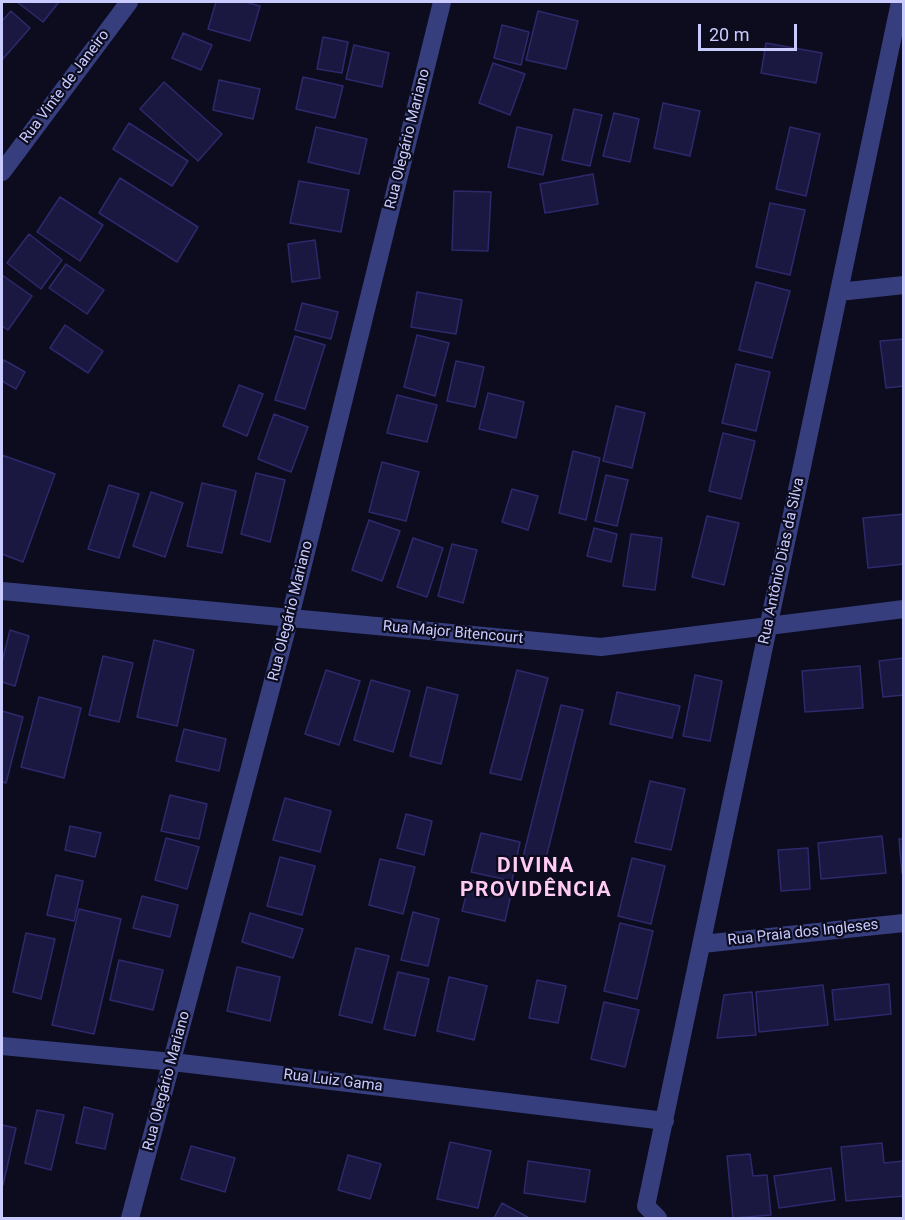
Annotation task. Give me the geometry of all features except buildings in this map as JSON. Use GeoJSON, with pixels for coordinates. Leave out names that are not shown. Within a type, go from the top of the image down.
{"type":"FeatureCollection","features":[{"type":"Feature","properties":{"kind":"street","name":"Rua Vinte de Janeiro"},"geometry":{"type":"LineString","coordinates":[[2,172],[129,2]]}},
{"type":"Feature","properties":{"kind":"street","name":"Rua Olegário Mariano"},"geometry":{"type":"LineString","coordinates":[[130,1218],[290,617],[442,2]]}},
{"type":"Feature","properties":{"kind":"street","name":"Rua Antônio Dias da Silva"},"geometry":{"type":"LineString","coordinates":[[658,1218],[646,1206],[900,2]]}},
{"type":"Feature","properties":{"kind":"street"},"geometry":{"type":"LineString","coordinates":[[838,292],[903,285]]}},
{"type":"Feature","properties":{"kind":"street","name":"Rua Major Bitencourt"},"geometry":{"type":"LineString","coordinates":[[2,591],[601,647],[903,609]]}},
{"type":"Feature","properties":{"kind":"street","name":"Rua Praia dos Ingleses"},"geometry":{"type":"LineString","coordinates":[[702,944],[903,923]]}},
{"type":"Feature","properties":{"kind":"street","name":"Rua Luiz Gama"},"geometry":{"type":"LineString","coordinates":[[2,1046],[173,1062],[665,1121]]}},
{"type":"Feature","properties":{"kind":"district","name":"DIVINA PROVIDÊNCIA"},"geometry":{"type":"Point","coordinates":[536,879]}}]}
